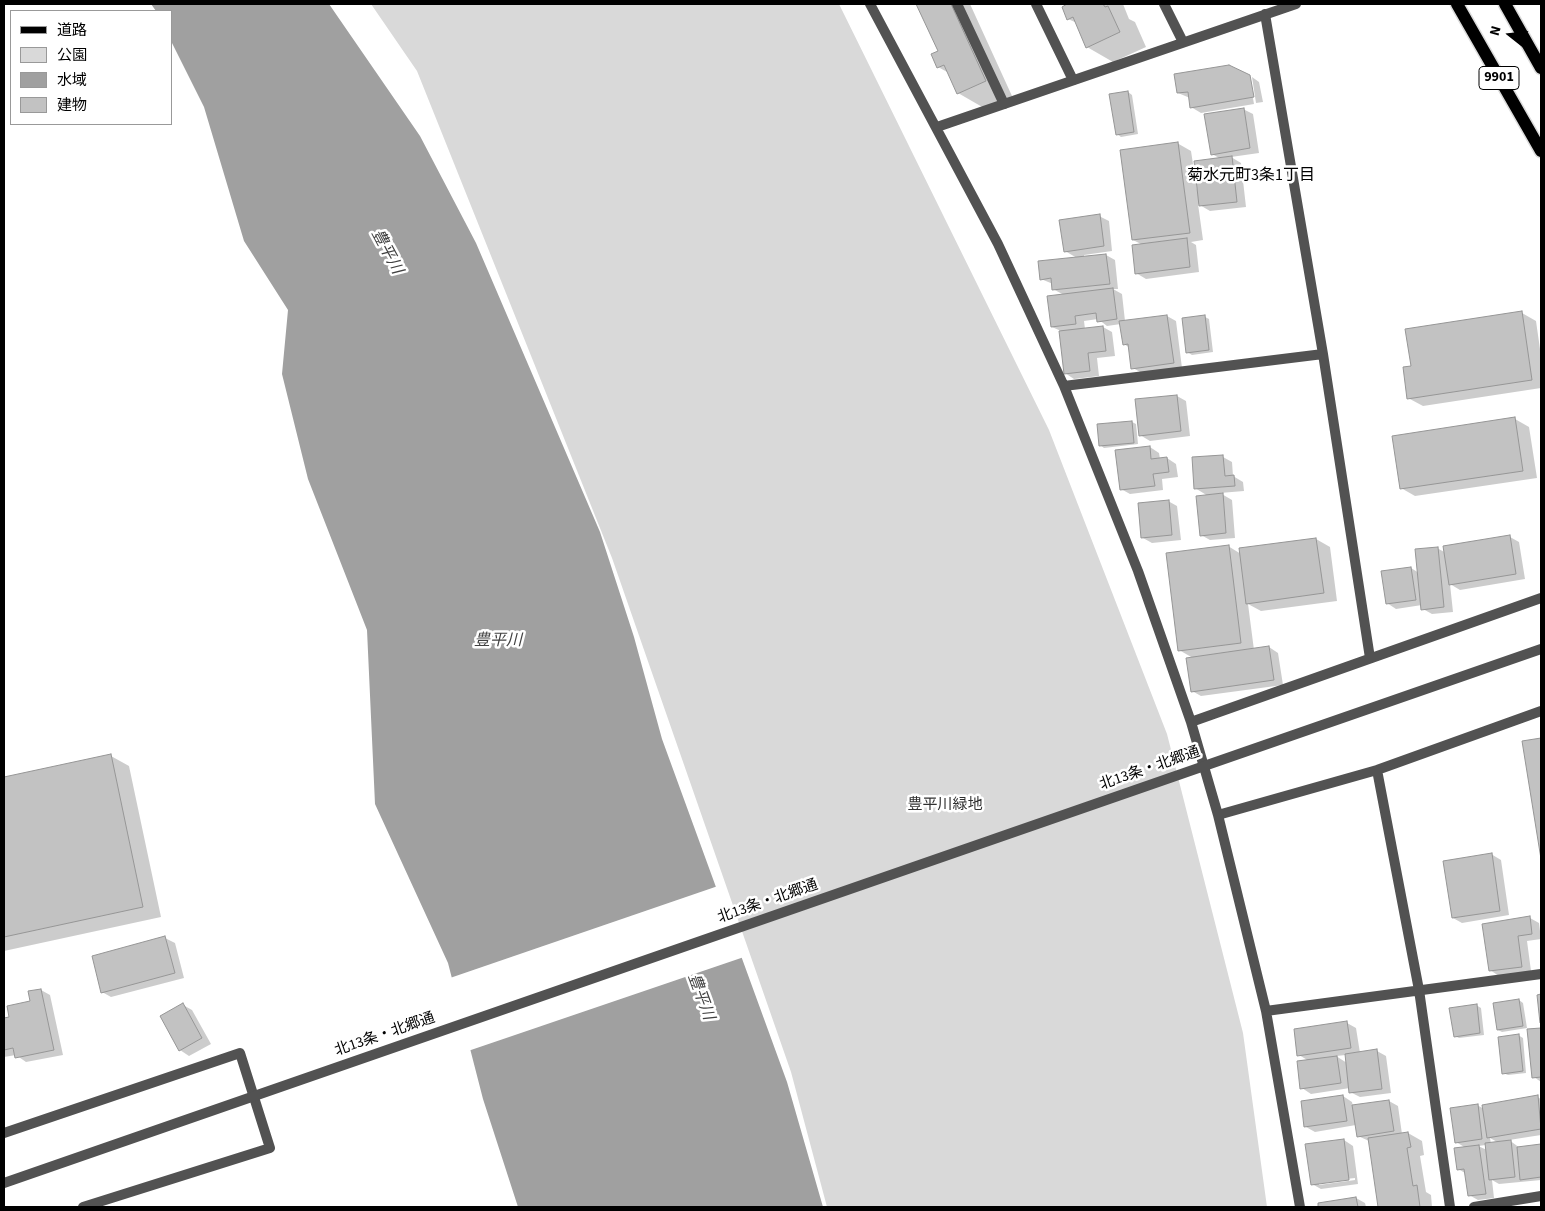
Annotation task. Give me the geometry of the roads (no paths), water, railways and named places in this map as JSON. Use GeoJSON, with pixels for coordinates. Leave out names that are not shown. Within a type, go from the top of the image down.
{"type":"FeatureCollection","features":[{"type":"Feature","properties":{"kind":"main road","name":"9901"},"geometry":{"type":"LineString","coordinates":[[1457,4],[1541,151]]}},
{"type":"Feature","properties":{"kind":"main road","name":"9901"},"geometry":{"type":"LineString","coordinates":[[1505,4],[1541,68]]}},
{"type":"Feature","properties":{"kind":"street"},"geometry":{"type":"LineString","coordinates":[[870,4],[998,244],[1064,386],[1135,562],[1191,722],[1218,815],[1266,1011],[1300,1207]]}},
{"type":"Feature","properties":{"kind":"street"},"geometry":{"type":"LineString","coordinates":[[958,4],[1004,104]]}},
{"type":"Feature","properties":{"kind":"street"},"geometry":{"type":"LineString","coordinates":[[1036,4],[1073,80]]}},
{"type":"Feature","properties":{"kind":"street"},"geometry":{"type":"LineString","coordinates":[[1164,4],[1183,42]]}},
{"type":"Feature","properties":{"kind":"street"},"geometry":{"type":"LineString","coordinates":[[937,127],[1296,4]]}},
{"type":"Feature","properties":{"kind":"street"},"geometry":{"type":"LineString","coordinates":[[1265,14],[1323,354],[1370,658]]}},
{"type":"Feature","properties":{"kind":"street"},"geometry":{"type":"LineString","coordinates":[[1064,386],[1323,354]]}},
{"type":"Feature","properties":{"kind":"street"},"geometry":{"type":"LineString","coordinates":[[1191,722],[1541,598]]}},
{"type":"Feature","properties":{"kind":"street","name":"北13条・北郷通"},"geometry":{"type":"LineString","coordinates":[[4,1183],[1541,650]]}},
{"type":"Feature","properties":{"kind":"street"},"geometry":{"type":"LineString","coordinates":[[1218,815],[1377,770],[1541,711]]}},
{"type":"Feature","properties":{"kind":"street"},"geometry":{"type":"LineString","coordinates":[[1377,770],[1419,990],[1450,1207]]}},
{"type":"Feature","properties":{"kind":"street"},"geometry":{"type":"LineString","coordinates":[[1266,1011],[1541,974]]}},
{"type":"Feature","properties":{"kind":"street"},"geometry":{"type":"LineString","coordinates":[[4,1133],[240,1053],[270,1148],[83,1207]]}},
{"type":"Feature","properties":{"kind":"street"},"geometry":{"type":"LineString","coordinates":[[1474,1207],[1541,1196]]}},
{"type":"Feature","properties":{"kind":"water","name":"豊平川"},"geometry":{"type":"Polygon","coordinates":[[[151,4],[329,4],[420,136],[476,243],[600,532],[634,637],[662,739],[787,1082],[823,1207],[518,1207],[483,1099],[448,963],[375,804],[367,630],[308,479],[282,374],[288,310],[244,241],[204,107],[172,43],[172,10],[155,10],[151,4]]]}},
{"type":"Feature","properties":{"kind":"district","name":"菊水元町3条1丁目"},"geometry":{"type":"Point","coordinates":[1251,176]}},
{"type":"Feature","properties":{"kind":"park label","name":"豊平川緑地"},"geometry":{"type":"Point","coordinates":[945,806]}}]}
